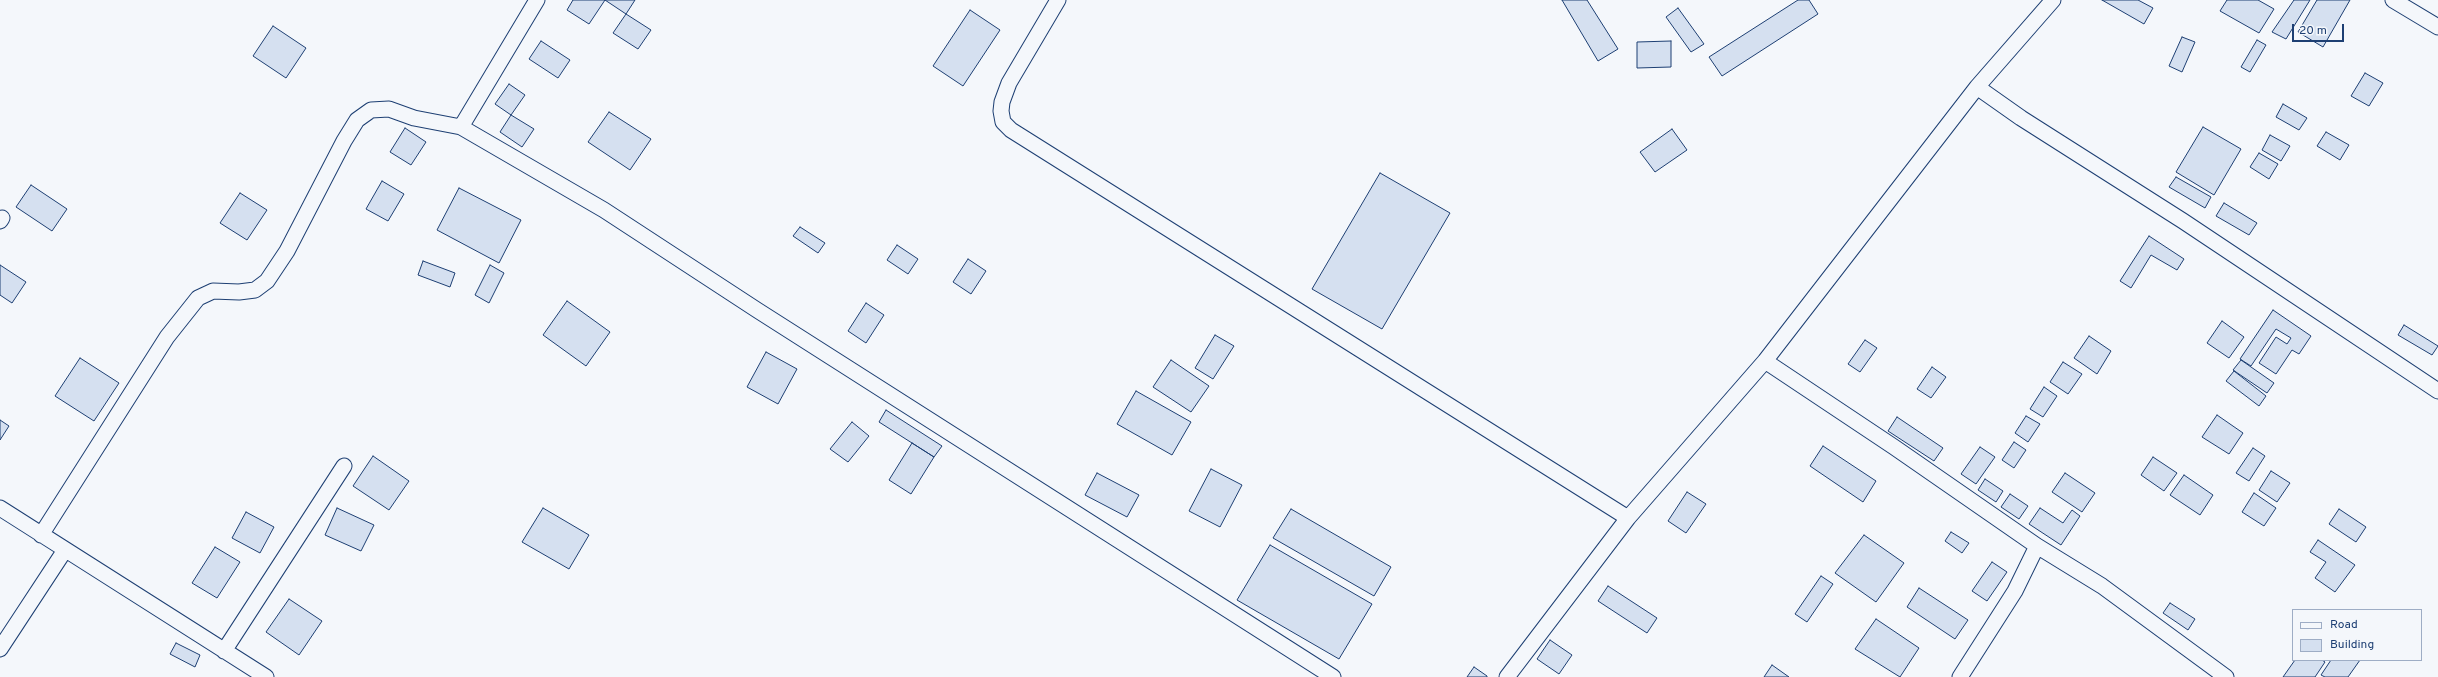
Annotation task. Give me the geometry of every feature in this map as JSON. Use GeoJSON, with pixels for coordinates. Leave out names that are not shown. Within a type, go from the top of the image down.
{"type":"FeatureCollection","features":[{"type":"Feature","properties":{"kind":"street"},"geometry":{"type":"LineString","coordinates":[[461,127],[537,0]]}},
{"type":"Feature","properties":{"kind":"street"},"geometry":{"type":"LineString","coordinates":[[1058,0],[1009,83],[1002,102],[1001,111],[1003,122],[1011,130],[1628,518]]}},
{"type":"Feature","properties":{"kind":"street"},"geometry":{"type":"LineString","coordinates":[[1507,677],[1628,518],[1765,361],[1977,87],[2053,0]]}},
{"type":"Feature","properties":{"kind":"street"},"geometry":{"type":"LineString","coordinates":[[2393,0],[2438,27]]}},
{"type":"Feature","properties":{"kind":"street"},"geometry":{"type":"LineString","coordinates":[[1977,87],[2021,118],[2190,226],[2438,391]]}},
{"type":"Feature","properties":{"kind":"street"},"geometry":{"type":"LineString","coordinates":[[41,535],[167,337],[198,298],[213,291],[239,292],[255,290],[267,281],[287,251],[344,141],[358,120],[371,110],[389,109],[421,120],[461,127],[604,210],[771,319],[1333,677]]}},
{"type":"Feature","properties":{"kind":"street"},"geometry":{"type":"LineString","coordinates":[[1765,361],[1894,447],[2037,546],[2102,586],[2226,677]]}},
{"type":"Feature","properties":{"kind":"street"},"geometry":{"type":"LineString","coordinates":[[224,651],[344,466]]}},
{"type":"Feature","properties":{"kind":"street"},"geometry":{"type":"LineString","coordinates":[[0,508],[266,677]]}},
{"type":"Feature","properties":{"kind":"street"},"geometry":{"type":"LineString","coordinates":[[1960,677],[2015,592],[2037,546]]}},
{"type":"Feature","properties":{"kind":"street"},"geometry":{"type":"LineString","coordinates":[[0,649],[65,550]]}},
{"type":"Feature","properties":{"kind":"building"},"geometry":{"type":"Polygon","coordinates":[[[573,0],[605,0],[589,24],[567,10],[573,0]]]}},
{"type":"Feature","properties":{"kind":"building"},"geometry":{"type":"Polygon","coordinates":[[[605,0],[635,0],[626,14],[605,0]]]}},
{"type":"Feature","properties":{"kind":"building"},"geometry":{"type":"Polygon","coordinates":[[[1562,0],[1587,0],[1618,49],[1598,61],[1562,0]]]}},
{"type":"Feature","properties":{"kind":"building"},"geometry":{"type":"Polygon","coordinates":[[[1798,0],[1809,0],[1818,14],[1722,76],[1709,57],[1798,0]]]}},
{"type":"Feature","properties":{"kind":"building"},"geometry":{"type":"Polygon","coordinates":[[[2102,0],[2138,0],[2153,8],[2144,24],[2102,0]]]}},
{"type":"Feature","properties":{"kind":"building"},"geometry":{"type":"Polygon","coordinates":[[[2227,0],[2258,0],[2274,9],[2259,33],[2220,11],[2227,0]]]}},
{"type":"Feature","properties":{"kind":"building"},"geometry":{"type":"Polygon","coordinates":[[[2294,0],[2310,0],[2286,39],[2272,32],[2294,0]]]}},
{"type":"Feature","properties":{"kind":"building"},"geometry":{"type":"Polygon","coordinates":[[[2317,0],[2350,0],[2323,47],[2298,32],[2317,0]]]}},
{"type":"Feature","properties":{"kind":"building"},"geometry":{"type":"Polygon","coordinates":[[[1678,8],[1704,44],[1691,52],[1666,17],[1678,8]]]}},
{"type":"Feature","properties":{"kind":"building"},"geometry":{"type":"Polygon","coordinates":[[[970,10],[1000,30],[963,86],[933,66],[970,10]]]}},
{"type":"Feature","properties":{"kind":"building"},"geometry":{"type":"Polygon","coordinates":[[[626,14],[651,30],[638,49],[613,33],[626,14]]]}},
{"type":"Feature","properties":{"kind":"building"},"geometry":{"type":"Polygon","coordinates":[[[273,26],[306,48],[286,78],[253,56],[273,26]]]}},
{"type":"Feature","properties":{"kind":"building"},"geometry":{"type":"Polygon","coordinates":[[[2182,37],[2195,42],[2182,72],[2169,66],[2182,37]]]}},
{"type":"Feature","properties":{"kind":"building"},"geometry":{"type":"Polygon","coordinates":[[[2257,40],[2266,45],[2250,72],[2241,67],[2257,40]]]}},
{"type":"Feature","properties":{"kind":"building"},"geometry":{"type":"Polygon","coordinates":[[[541,41],[570,60],[558,78],[529,59],[541,41]]]}},
{"type":"Feature","properties":{"kind":"building"},"geometry":{"type":"Polygon","coordinates":[[[1671,41],[1671,67],[1637,68],[1637,42],[1671,41]]]}},
{"type":"Feature","properties":{"kind":"building"},"geometry":{"type":"Polygon","coordinates":[[[2365,73],[2383,83],[2369,106],[2351,96],[2365,73]]]}},
{"type":"Feature","properties":{"kind":"building"},"geometry":{"type":"Polygon","coordinates":[[[509,84],[525,95],[511,115],[495,104],[509,84]]]}},
{"type":"Feature","properties":{"kind":"building"},"geometry":{"type":"Polygon","coordinates":[[[2283,104],[2307,118],[2299,130],[2276,117],[2283,104]]]}},
{"type":"Feature","properties":{"kind":"building"},"geometry":{"type":"Polygon","coordinates":[[[609,112],[651,139],[630,170],[588,142],[609,112]]]}},
{"type":"Feature","properties":{"kind":"building"},"geometry":{"type":"Polygon","coordinates":[[[511,115],[534,129],[522,147],[500,132],[511,115]]]}},
{"type":"Feature","properties":{"kind":"building"},"geometry":{"type":"Polygon","coordinates":[[[2203,127],[2241,149],[2214,195],[2176,172],[2203,127]]]}},
{"type":"Feature","properties":{"kind":"building"},"geometry":{"type":"Polygon","coordinates":[[[405,128],[426,142],[411,165],[390,152],[405,128]]]}},
{"type":"Feature","properties":{"kind":"building"},"geometry":{"type":"Polygon","coordinates":[[[1672,129],[1687,150],[1655,172],[1640,152],[1672,129]]]}},
{"type":"Feature","properties":{"kind":"building"},"geometry":{"type":"Polygon","coordinates":[[[2326,132],[2349,145],[2340,160],[2317,146],[2326,132]]]}},
{"type":"Feature","properties":{"kind":"building"},"geometry":{"type":"Polygon","coordinates":[[[2270,135],[2290,146],[2281,161],[2262,150],[2270,135]]]}},
{"type":"Feature","properties":{"kind":"building"},"geometry":{"type":"Polygon","coordinates":[[[2259,153],[2278,164],[2269,179],[2250,167],[2259,153]]]}},
{"type":"Feature","properties":{"kind":"building"},"geometry":{"type":"Polygon","coordinates":[[[1380,173],[1450,213],[1382,329],[1312,289],[1380,173]]]}},
{"type":"Feature","properties":{"kind":"building"},"geometry":{"type":"Polygon","coordinates":[[[2176,177],[2211,197],[2205,208],[2169,187],[2176,177]]]}},
{"type":"Feature","properties":{"kind":"building"},"geometry":{"type":"Polygon","coordinates":[[[382,181],[404,194],[388,221],[366,209],[382,181]]]}},
{"type":"Feature","properties":{"kind":"building"},"geometry":{"type":"Polygon","coordinates":[[[31,185],[67,209],[52,231],[16,207],[31,185]]]}},
{"type":"Feature","properties":{"kind":"building"},"geometry":{"type":"Polygon","coordinates":[[[459,188],[521,220],[499,263],[437,230],[459,188]]]}},
{"type":"Feature","properties":{"kind":"building"},"geometry":{"type":"Polygon","coordinates":[[[240,193],[267,210],[247,240],[220,223],[240,193]]]}},
{"type":"Feature","properties":{"kind":"building"},"geometry":{"type":"Polygon","coordinates":[[[2224,203],[2257,223],[2249,235],[2216,216],[2224,203]]]}},
{"type":"Feature","properties":{"kind":"building"},"geometry":{"type":"Polygon","coordinates":[[[800,227],[825,243],[818,253],[793,236],[800,227]]]}},
{"type":"Feature","properties":{"kind":"building"},"geometry":{"type":"Polygon","coordinates":[[[2149,236],[2184,259],[2177,270],[2151,255],[2131,288],[2120,281],[2149,236]]]}},
{"type":"Feature","properties":{"kind":"building"},"geometry":{"type":"Polygon","coordinates":[[[897,245],[918,259],[908,274],[887,260],[897,245]]]}},
{"type":"Feature","properties":{"kind":"building"},"geometry":{"type":"Polygon","coordinates":[[[968,259],[986,271],[971,294],[953,282],[968,259]]]}},
{"type":"Feature","properties":{"kind":"building"},"geometry":{"type":"Polygon","coordinates":[[[423,261],[455,273],[450,287],[418,275],[423,261]]]}},
{"type":"Feature","properties":{"kind":"building"},"geometry":{"type":"Polygon","coordinates":[[[0,265],[26,282],[12,303],[0,295],[0,265]]]}},
{"type":"Feature","properties":{"kind":"building"},"geometry":{"type":"Polygon","coordinates":[[[490,265],[504,273],[489,303],[475,295],[490,265]]]}},
{"type":"Feature","properties":{"kind":"building"},"geometry":{"type":"Polygon","coordinates":[[[567,301],[610,332],[586,366],[543,335],[567,301]]]}},
{"type":"Feature","properties":{"kind":"building"},"geometry":{"type":"Polygon","coordinates":[[[866,303],[884,315],[866,343],[848,331],[866,303]]]}},
{"type":"Feature","properties":{"kind":"building"},"geometry":{"type":"Polygon","coordinates":[[[2273,310],[2311,336],[2299,354],[2292,350],[2276,374],[2259,363],[2276,337],[2287,344],[2291,338],[2276,329],[2251,366],[2240,359],[2273,310]]]}},
{"type":"Feature","properties":{"kind":"building"},"geometry":{"type":"Polygon","coordinates":[[[2222,321],[2244,337],[2229,358],[2207,343],[2222,321]]]}},
{"type":"Feature","properties":{"kind":"building"},"geometry":{"type":"Polygon","coordinates":[[[2404,325],[2438,346],[2432,355],[2398,335],[2404,325]]]}},
{"type":"Feature","properties":{"kind":"building"},"geometry":{"type":"Polygon","coordinates":[[[1215,335],[1234,346],[1213,379],[1195,368],[1215,335]]]}},
{"type":"Feature","properties":{"kind":"building"},"geometry":{"type":"Polygon","coordinates":[[[2089,336],[2111,351],[2097,374],[2074,358],[2089,336]]]}},
{"type":"Feature","properties":{"kind":"building"},"geometry":{"type":"Polygon","coordinates":[[[1865,340],[1877,348],[1860,372],[1848,364],[1865,340]]]}},
{"type":"Feature","properties":{"kind":"building"},"geometry":{"type":"Polygon","coordinates":[[[766,352],[797,369],[778,404],[747,387],[766,352]]]}},
{"type":"Feature","properties":{"kind":"building"},"geometry":{"type":"Polygon","coordinates":[[[80,358],[119,383],[94,421],[55,396],[80,358]]]}},
{"type":"Feature","properties":{"kind":"building"},"geometry":{"type":"Polygon","coordinates":[[[1171,360],[1209,386],[1191,412],[1153,387],[1171,360]]]}},
{"type":"Feature","properties":{"kind":"building"},"geometry":{"type":"Polygon","coordinates":[[[2241,360],[2274,383],[2267,393],[2233,370],[2241,360]]]}},
{"type":"Feature","properties":{"kind":"building"},"geometry":{"type":"Polygon","coordinates":[[[2063,362],[2082,374],[2068,394],[2050,382],[2063,362]]]}},
{"type":"Feature","properties":{"kind":"building"},"geometry":{"type":"Polygon","coordinates":[[[1932,367],[1946,377],[1931,398],[1917,389],[1932,367]]]}},
{"type":"Feature","properties":{"kind":"building"},"geometry":{"type":"Polygon","coordinates":[[[2234,371],[2266,396],[2259,406],[2226,381],[2234,371]]]}},
{"type":"Feature","properties":{"kind":"building"},"geometry":{"type":"Polygon","coordinates":[[[2044,387],[2057,396],[2043,417],[2030,409],[2044,387]]]}},
{"type":"Feature","properties":{"kind":"building"},"geometry":{"type":"Polygon","coordinates":[[[1136,391],[1191,422],[1172,455],[1117,424],[1136,391]]]}},
{"type":"Feature","properties":{"kind":"building"},"geometry":{"type":"Polygon","coordinates":[[[886,410],[942,446],[934,457],[879,422],[886,410]]]}},
{"type":"Feature","properties":{"kind":"building"},"geometry":{"type":"Polygon","coordinates":[[[2217,415],[2243,433],[2229,454],[2202,437],[2217,415]]]}},
{"type":"Feature","properties":{"kind":"building"},"geometry":{"type":"Polygon","coordinates":[[[2026,416],[2040,424],[2028,442],[2015,433],[2026,416]]]}},
{"type":"Feature","properties":{"kind":"building"},"geometry":{"type":"Polygon","coordinates":[[[1897,417],[1943,448],[1934,461],[1888,431],[1897,417]]]}},
{"type":"Feature","properties":{"kind":"building"},"geometry":{"type":"Polygon","coordinates":[[[0,420],[9,426],[0,440],[0,420]]]}},
{"type":"Feature","properties":{"kind":"building"},"geometry":{"type":"Polygon","coordinates":[[[852,422],[869,436],[848,462],[830,449],[852,422]]]}},
{"type":"Feature","properties":{"kind":"building"},"geometry":{"type":"Polygon","coordinates":[[[2014,442],[2026,450],[2014,468],[2002,460],[2014,442]]]}},
{"type":"Feature","properties":{"kind":"building"},"geometry":{"type":"Polygon","coordinates":[[[912,443],[934,457],[911,494],[889,480],[912,443]]]}},
{"type":"Feature","properties":{"kind":"building"},"geometry":{"type":"Polygon","coordinates":[[[1823,446],[1876,481],[1863,502],[1810,466],[1823,446]]]}},
{"type":"Feature","properties":{"kind":"building"},"geometry":{"type":"Polygon","coordinates":[[[1980,447],[1995,457],[1976,484],[1961,474],[1980,447]]]}},
{"type":"Feature","properties":{"kind":"building"},"geometry":{"type":"Polygon","coordinates":[[[2253,448],[2265,456],[2249,481],[2236,473],[2253,448]]]}},
{"type":"Feature","properties":{"kind":"building"},"geometry":{"type":"Polygon","coordinates":[[[373,456],[409,481],[389,510],[353,486],[373,456]]]}},
{"type":"Feature","properties":{"kind":"building"},"geometry":{"type":"Polygon","coordinates":[[[2153,457],[2177,473],[2164,491],[2141,475],[2153,457]]]}},
{"type":"Feature","properties":{"kind":"building"},"geometry":{"type":"Polygon","coordinates":[[[1211,469],[1242,485],[1220,527],[1189,511],[1211,469]]]}},
{"type":"Feature","properties":{"kind":"building"},"geometry":{"type":"Polygon","coordinates":[[[2271,471],[2290,483],[2277,502],[2259,490],[2271,471]]]}},
{"type":"Feature","properties":{"kind":"building"},"geometry":{"type":"Polygon","coordinates":[[[1097,473],[1139,495],[1127,517],[1085,495],[1097,473]]]}},
{"type":"Feature","properties":{"kind":"building"},"geometry":{"type":"Polygon","coordinates":[[[2065,473],[2095,493],[2082,512],[2052,492],[2065,473]]]}},
{"type":"Feature","properties":{"kind":"building"},"geometry":{"type":"Polygon","coordinates":[[[2184,475],[2213,495],[2200,515],[2170,495],[2184,475]]]}},
{"type":"Feature","properties":{"kind":"building"},"geometry":{"type":"Polygon","coordinates":[[[1985,479],[2003,491],[1996,502],[1978,490],[1985,479]]]}},
{"type":"Feature","properties":{"kind":"building"},"geometry":{"type":"Polygon","coordinates":[[[1687,492],[1706,504],[1686,533],[1668,521],[1687,492]]]}},
{"type":"Feature","properties":{"kind":"building"},"geometry":{"type":"Polygon","coordinates":[[[2254,493],[2276,508],[2264,526],[2242,512],[2254,493]]]}},
{"type":"Feature","properties":{"kind":"building"},"geometry":{"type":"Polygon","coordinates":[[[2010,494],[2028,506],[2019,519],[2001,507],[2010,494]]]}},
{"type":"Feature","properties":{"kind":"building"},"geometry":{"type":"Polygon","coordinates":[[[337,508],[374,525],[361,551],[325,535],[337,508]]]}},
{"type":"Feature","properties":{"kind":"building"},"geometry":{"type":"Polygon","coordinates":[[[543,508],[589,535],[569,569],[522,542],[543,508]]]}},
{"type":"Feature","properties":{"kind":"building"},"geometry":{"type":"Polygon","coordinates":[[[2040,508],[2063,523],[2072,510],[2080,516],[2061,545],[2029,524],[2040,508]]]}},
{"type":"Feature","properties":{"kind":"building"},"geometry":{"type":"Polygon","coordinates":[[[1291,509],[1391,567],[1374,596],[1273,538],[1291,509]]]}},
{"type":"Feature","properties":{"kind":"building"},"geometry":{"type":"Polygon","coordinates":[[[2339,509],[2366,527],[2356,542],[2329,524],[2339,509]]]}},
{"type":"Feature","properties":{"kind":"building"},"geometry":{"type":"Polygon","coordinates":[[[246,512],[274,527],[260,553],[232,538],[246,512]]]}},
{"type":"Feature","properties":{"kind":"building"},"geometry":{"type":"Polygon","coordinates":[[[1951,532],[1969,543],[1962,553],[1945,541],[1951,532]]]}},
{"type":"Feature","properties":{"kind":"building"},"geometry":{"type":"Polygon","coordinates":[[[1864,535],[1904,563],[1876,602],[1835,573],[1864,535]]]}},
{"type":"Feature","properties":{"kind":"building"},"geometry":{"type":"Polygon","coordinates":[[[2318,540],[2355,565],[2335,592],[2315,578],[2326,562],[2310,552],[2318,540]]]}},
{"type":"Feature","properties":{"kind":"building"},"geometry":{"type":"Polygon","coordinates":[[[1270,545],[1372,604],[1339,659],[1237,600],[1270,545]]]}},
{"type":"Feature","properties":{"kind":"building"},"geometry":{"type":"Polygon","coordinates":[[[215,547],[240,562],[217,598],[192,583],[215,547]]]}},
{"type":"Feature","properties":{"kind":"building"},"geometry":{"type":"Polygon","coordinates":[[[1992,562],[2007,572],[1987,601],[1972,591],[1992,562]]]}},
{"type":"Feature","properties":{"kind":"building"},"geometry":{"type":"Polygon","coordinates":[[[1821,576],[1833,584],[1807,622],[1795,614],[1821,576]]]}},
{"type":"Feature","properties":{"kind":"building"},"geometry":{"type":"Polygon","coordinates":[[[1608,586],[1657,618],[1647,633],[1598,601],[1608,586]]]}},
{"type":"Feature","properties":{"kind":"building"},"geometry":{"type":"Polygon","coordinates":[[[1919,588],[1968,620],[1955,639],[1907,607],[1919,588]]]}},
{"type":"Feature","properties":{"kind":"building"},"geometry":{"type":"Polygon","coordinates":[[[289,599],[322,621],[299,655],[266,632],[289,599]]]}},
{"type":"Feature","properties":{"kind":"building"},"geometry":{"type":"Polygon","coordinates":[[[2170,603],[2195,619],[2188,630],[2163,613],[2170,603]]]}},
{"type":"Feature","properties":{"kind":"building"},"geometry":{"type":"Polygon","coordinates":[[[1876,619],[1919,648],[1900,677],[1855,649],[1876,619]]]}},
{"type":"Feature","properties":{"kind":"building"},"geometry":{"type":"Polygon","coordinates":[[[1550,640],[1572,655],[1559,674],[1537,659],[1550,640]]]}},
{"type":"Feature","properties":{"kind":"building"},"geometry":{"type":"Polygon","coordinates":[[[176,643],[200,655],[195,667],[170,654],[176,643]]]}},
{"type":"Feature","properties":{"kind":"building"},"geometry":{"type":"Polygon","coordinates":[[[2294,661],[2325,662],[2315,677],[2283,677],[2294,661]]]}},
{"type":"Feature","properties":{"kind":"building"},"geometry":{"type":"Polygon","coordinates":[[[2330,661],[2359,661],[2348,677],[2325,677],[2321,675],[2330,661]]]}},
{"type":"Feature","properties":{"kind":"building"},"geometry":{"type":"Polygon","coordinates":[[[1772,665],[1789,677],[1764,677],[1772,665]]]}},
{"type":"Feature","properties":{"kind":"building"},"geometry":{"type":"Polygon","coordinates":[[[1474,667],[1487,676],[1487,677],[1467,677],[1474,667]]]}}]}
